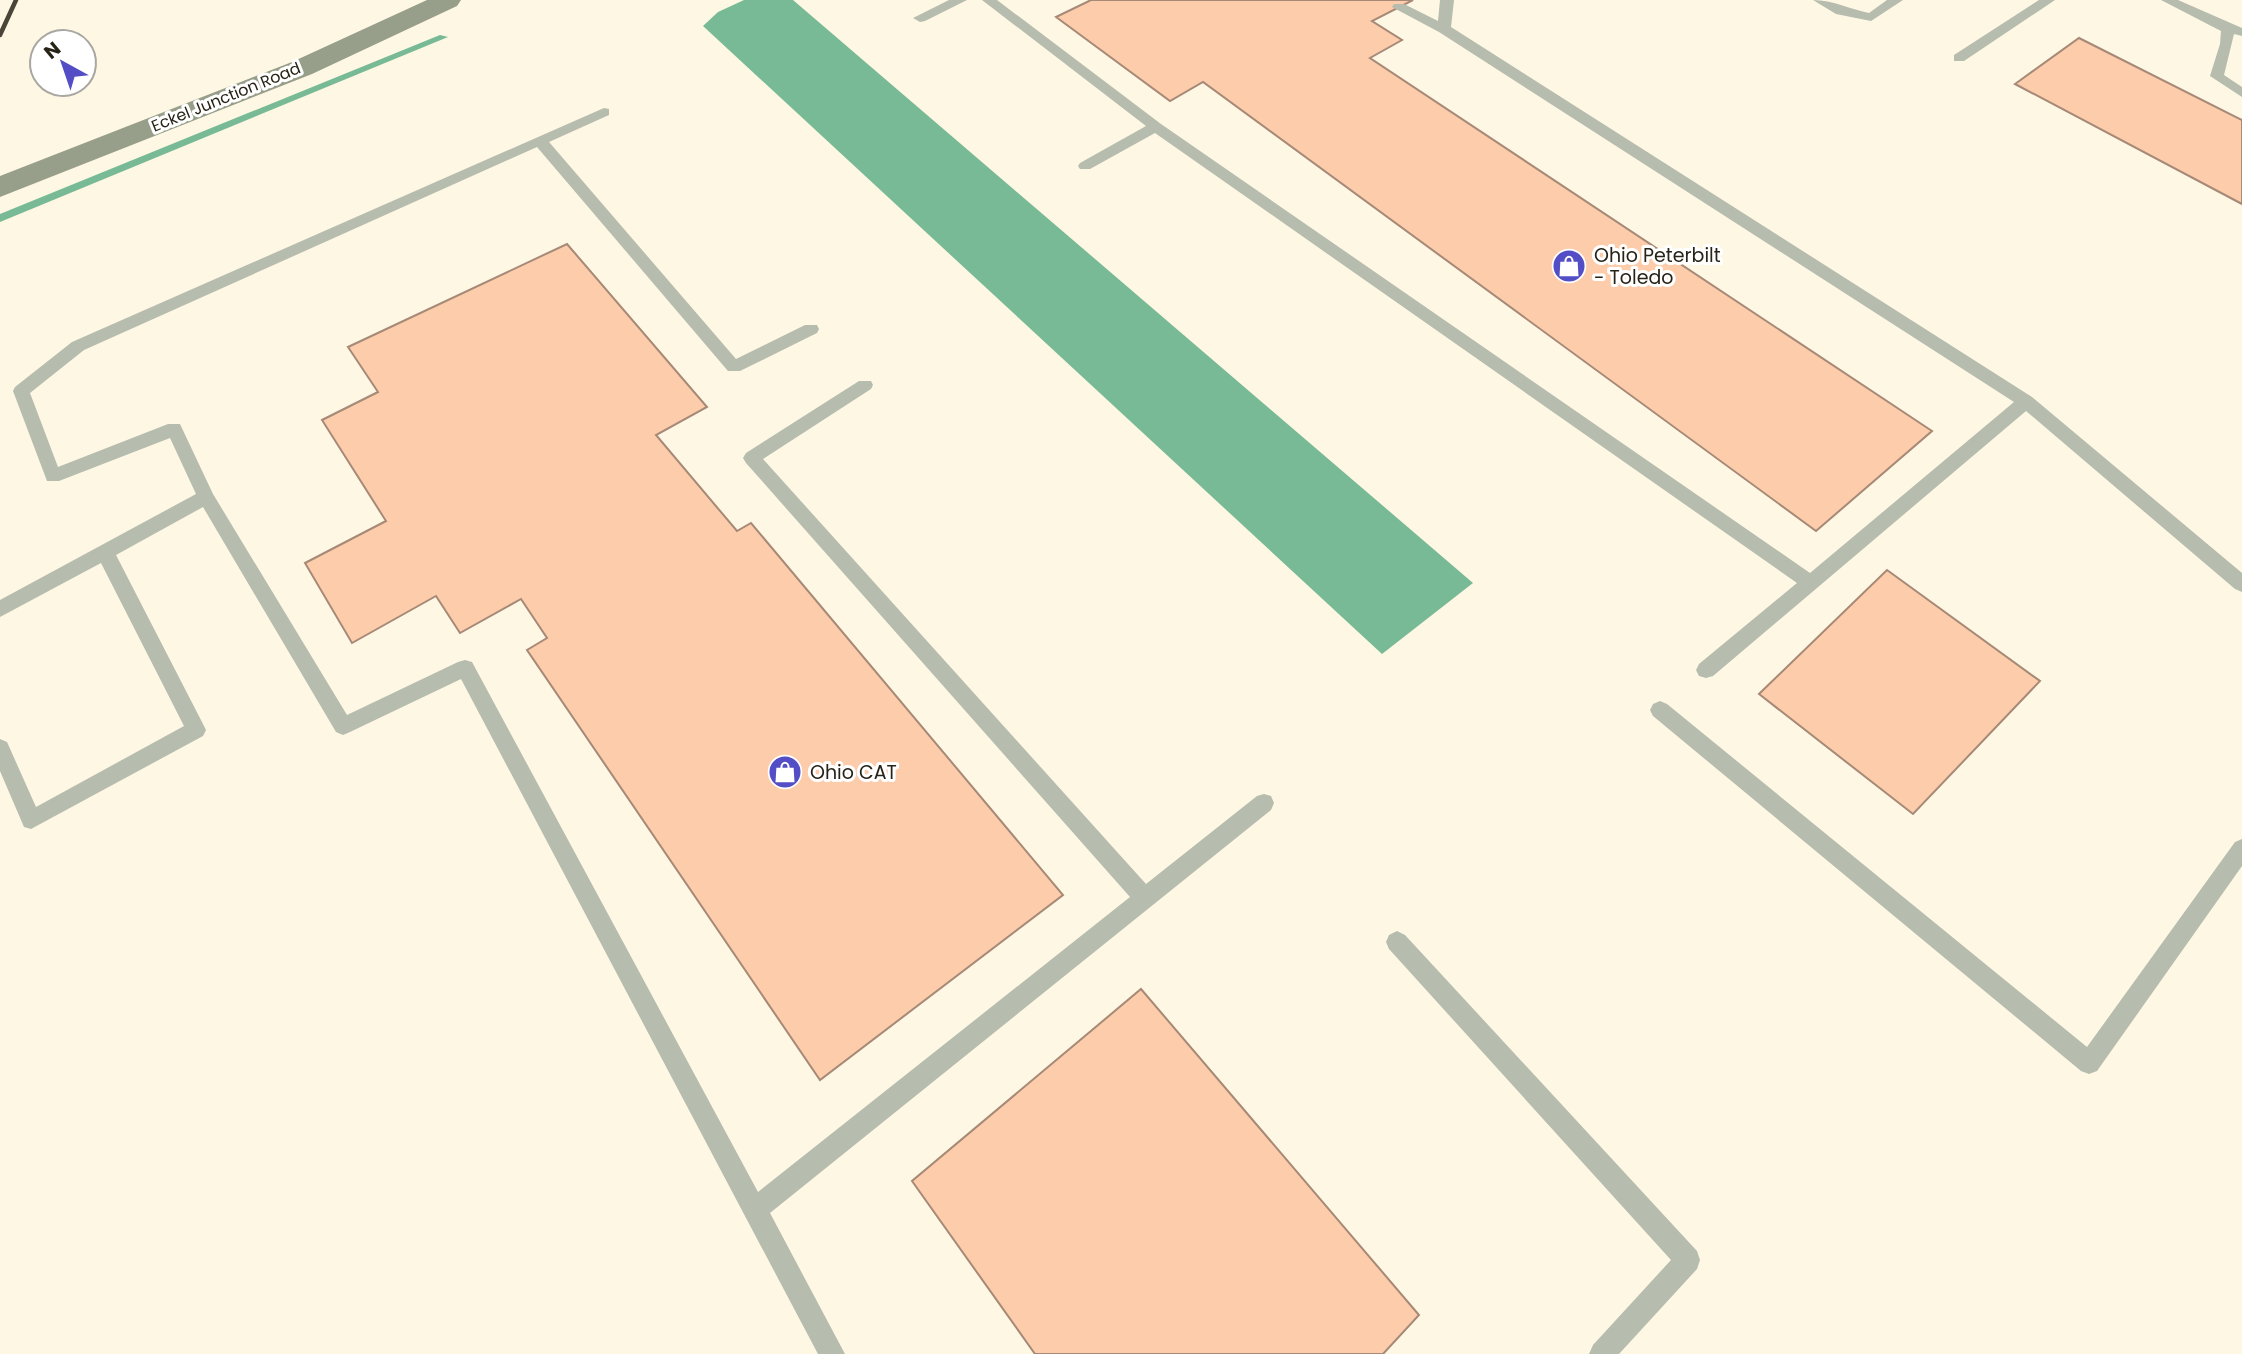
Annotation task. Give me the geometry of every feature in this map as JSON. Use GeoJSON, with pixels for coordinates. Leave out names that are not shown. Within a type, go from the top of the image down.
{"type":"FeatureCollection","features":[{"type":"Feature","properties":{"kind":"street","name":"Eckel Junction Road"},"geometry":{"type":"LineString","coordinates":[[0,165],[351,29],[437,0]]}},
{"type":"Feature","properties":{"kind":"street","name":"Eckel Junction Road"},"geometry":{"type":"LineString","coordinates":[[0,187],[302,68],[448,0]]}},
{"type":"Feature","properties":{"kind":"lane"},"geometry":{"type":"LineString","coordinates":[[920,18],[960,0]]}},
{"type":"Feature","properties":{"kind":"lane"},"geometry":{"type":"LineString","coordinates":[[989,0],[1156,127],[1811,583]]}},
{"type":"Feature","properties":{"kind":"lane"},"geometry":{"type":"LineString","coordinates":[[1444,29],[1447,0]]}},
{"type":"Feature","properties":{"kind":"lane"},"geometry":{"type":"LineString","coordinates":[[1820,0],[1841,11],[1871,17],[1896,0]]}},
{"type":"Feature","properties":{"kind":"lane"},"geometry":{"type":"LineString","coordinates":[[1959,58],[2048,0]]}},
{"type":"Feature","properties":{"kind":"lane"},"geometry":{"type":"LineString","coordinates":[[2168,0],[2235,31],[2227,44],[2217,76],[2242,93]]}},
{"type":"Feature","properties":{"kind":"lane"},"geometry":{"type":"LineString","coordinates":[[1399,7],[1444,29],[2026,401],[2242,584]]}},
{"type":"Feature","properties":{"kind":"lane"},"geometry":{"type":"LineString","coordinates":[[604,112],[78,346],[21,391],[53,476],[174,429],[206,497],[343,726],[465,668],[832,1354]]}},
{"type":"Feature","properties":{"kind":"lane"},"geometry":{"type":"LineString","coordinates":[[1085,166],[1156,127]]}},
{"type":"Feature","properties":{"kind":"lane"},"geometry":{"type":"LineString","coordinates":[[540,141],[734,367],[811,328]]}},
{"type":"Feature","properties":{"kind":"lane"},"geometry":{"type":"LineString","coordinates":[[865,385],[752,458],[1144,898]]}},
{"type":"Feature","properties":{"kind":"lane"},"geometry":{"type":"LineString","coordinates":[[1706,670],[2026,401]]}},
{"type":"Feature","properties":{"kind":"lane"},"geometry":{"type":"LineString","coordinates":[[0,609],[206,497]]}},
{"type":"Feature","properties":{"kind":"lane"},"geometry":{"type":"LineString","coordinates":[[0,748],[31,820],[197,730],[105,552]]}},
{"type":"Feature","properties":{"kind":"lane"},"geometry":{"type":"LineString","coordinates":[[1660,710],[2089,1063],[2242,849]]}},
{"type":"Feature","properties":{"kind":"lane"},"geometry":{"type":"LineString","coordinates":[[755,1210],[1264,803]]}},
{"type":"Feature","properties":{"kind":"lane"},"geometry":{"type":"LineString","coordinates":[[1397,942],[1688,1260],[1602,1354]]}},
{"type":"Feature","properties":{"kind":"shaded area"},"geometry":{"type":"Polygon","coordinates":[[[744,0],[793,0],[1473,583],[1382,654],[703,26],[718,12],[744,0]]]}},
{"type":"Feature","properties":{"kind":"building","name":"Ohio Peterbilt - Toledo"},"geometry":{"type":"Polygon","coordinates":[[[1091,0],[1413,0],[1372,21],[1402,40],[1370,58],[1932,431],[1816,531],[1203,82],[1170,101],[1056,17],[1091,0]]]}},
{"type":"Feature","properties":{"kind":"building"},"geometry":{"type":"Polygon","coordinates":[[[2079,38],[2242,120],[2242,204],[2015,84],[2079,38]]]}},
{"type":"Feature","properties":{"kind":"building","name":"Ohio CAT"},"geometry":{"type":"Polygon","coordinates":[[[567,244],[707,407],[656,435],[737,531],[751,523],[1063,895],[820,1080],[527,650],[547,638],[521,599],[460,633],[436,596],[352,643],[305,563],[386,521],[322,420],[378,392],[348,347],[567,244]]]}},
{"type":"Feature","properties":{"kind":"building"},"geometry":{"type":"Polygon","coordinates":[[[1887,570],[2040,681],[1913,814],[1759,694],[1887,570]]]}},
{"type":"Feature","properties":{"kind":"building"},"geometry":{"type":"Polygon","coordinates":[[[1141,989],[1419,1315],[1383,1354],[1035,1354],[912,1181],[1141,989]]]}},
{"type":"Feature","properties":{"kind":"waterway"},"geometry":{"type":"LineString","coordinates":[[0,218],[443,37]]}},
{"type":"Feature","properties":{"kind":"railway"},"geometry":{"type":"LineString","coordinates":[[0,35],[16,0]]}},
{"type":"Feature","properties":{"kind":"place","name":"Ohio Peterbilt - Toledo"},"geometry":{"type":"Point","coordinates":[1569,266]}},
{"type":"Feature","properties":{"kind":"place","name":"Ohio CAT"},"geometry":{"type":"Point","coordinates":[785,772]}}]}
